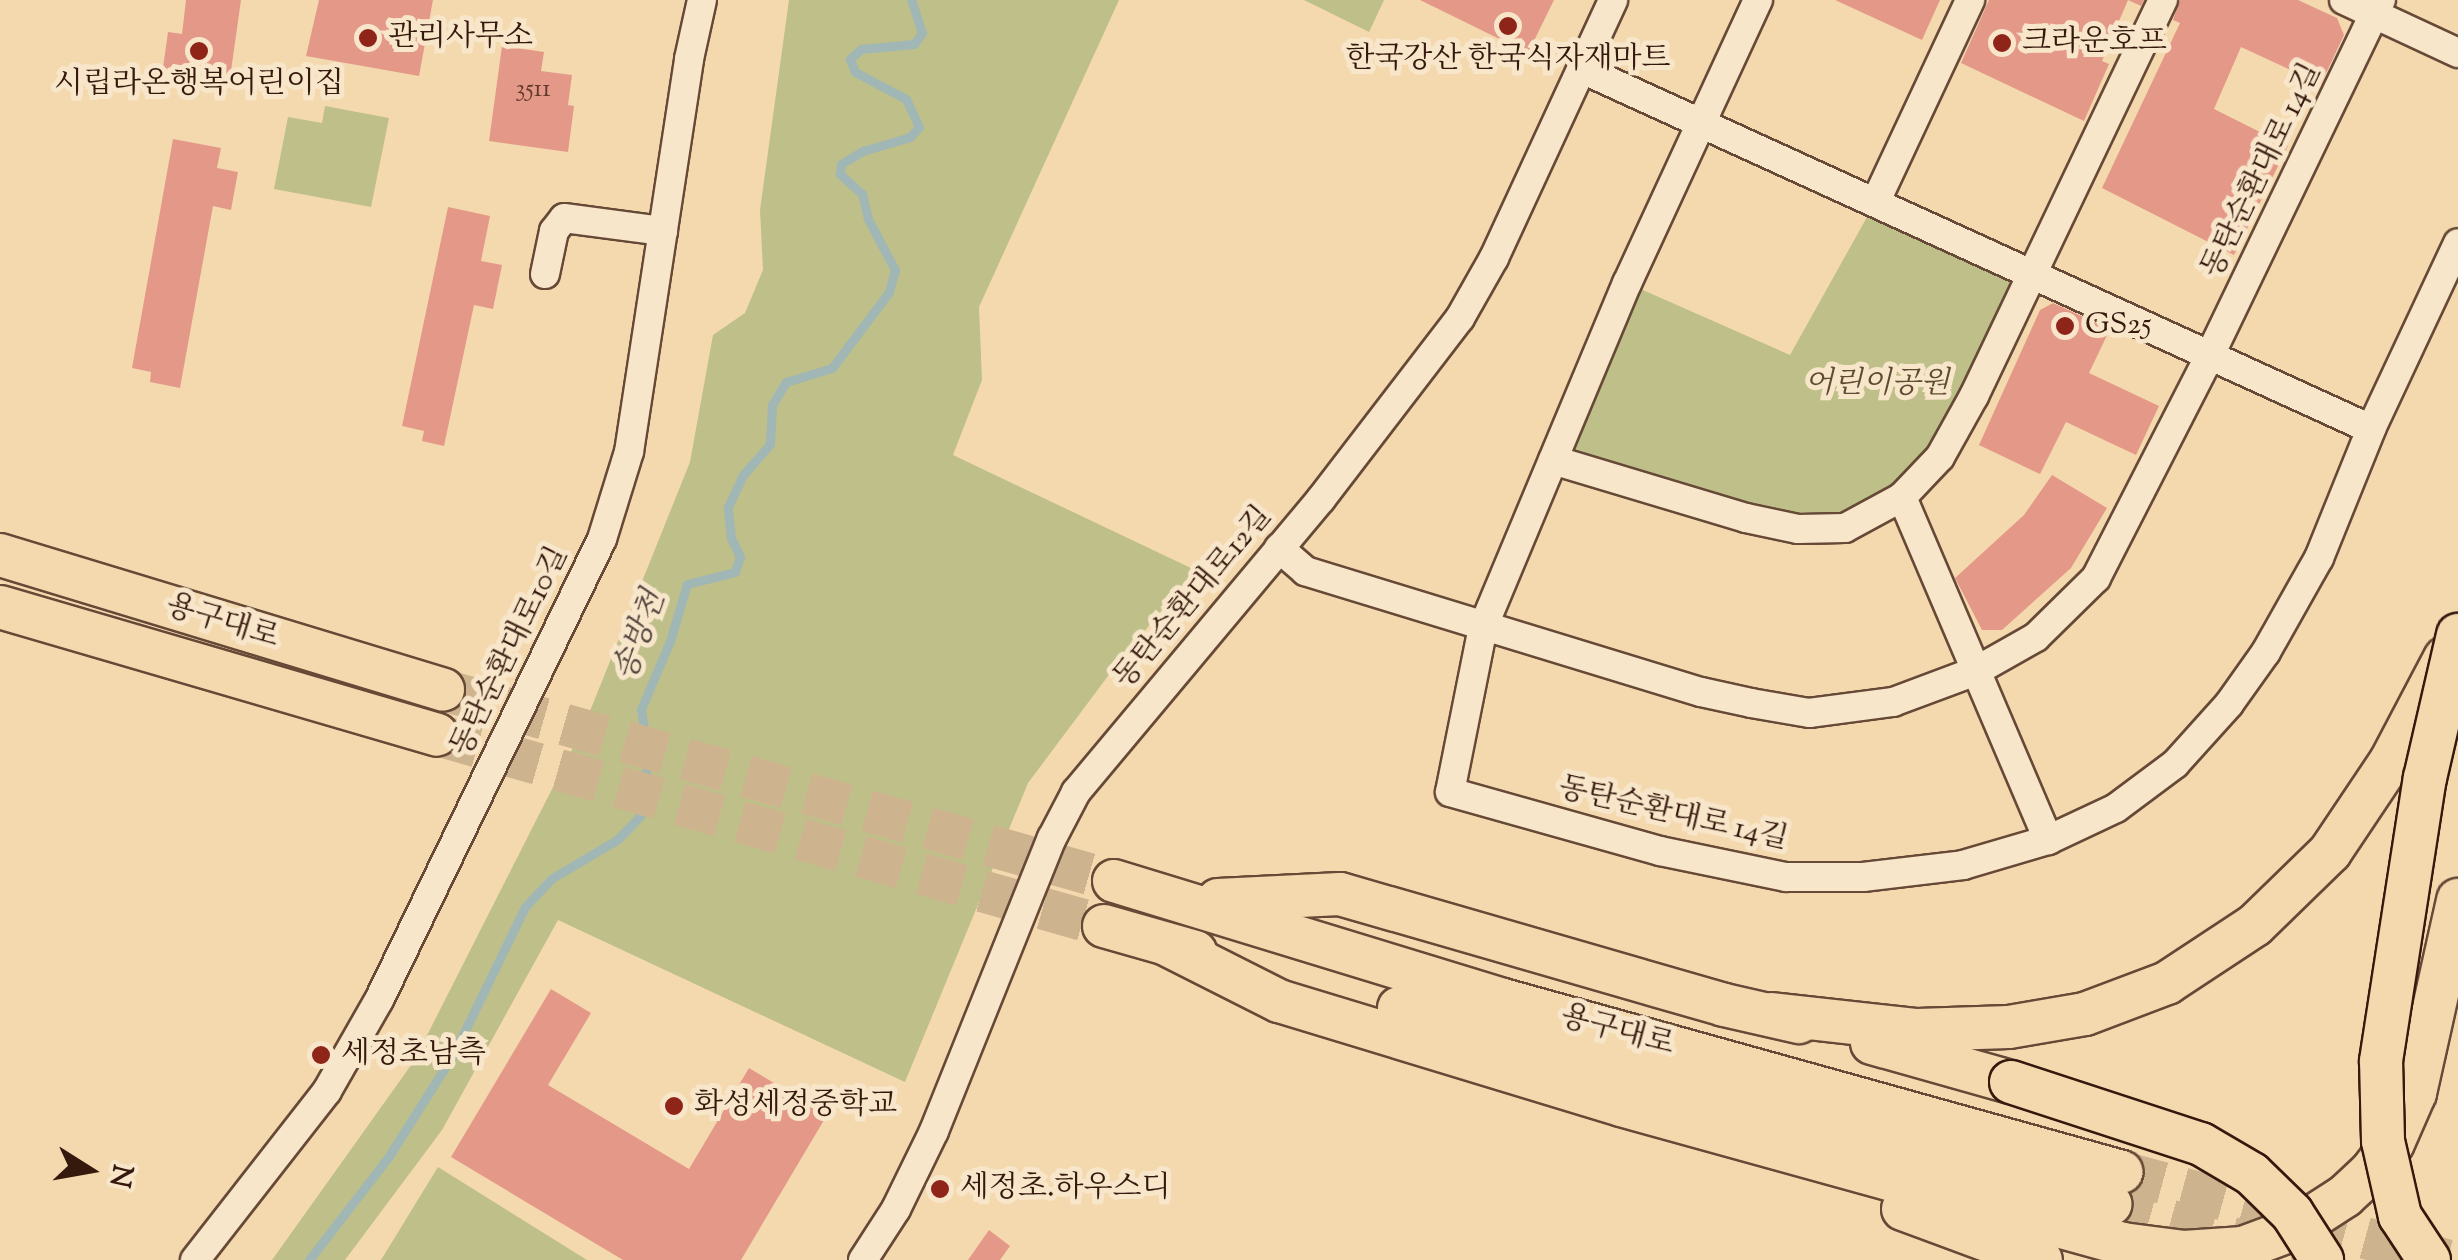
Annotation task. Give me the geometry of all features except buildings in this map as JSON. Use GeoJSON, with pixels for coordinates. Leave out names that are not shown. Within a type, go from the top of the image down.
{"type":"FeatureCollection","features":[{"type":"Feature","properties":{"kind":"highway","name":"용구대로"},"geometry":{"type":"LineString","coordinates":[[0,555],[444,690]]}},
{"type":"Feature","properties":{"kind":"highway","name":"용구대로"},"geometry":{"type":"LineString","coordinates":[[0,607],[438,735]]}},
{"type":"Feature","properties":{"kind":"highway"},"geometry":{"type":"LineString","coordinates":[[1186,902],[1340,894],[1724,1005],[1772,1014],[1917,1030],[2008,1026],[2085,1014],[2168,983],[2255,925],[2330,852],[2392,761],[2458,633]]}},
{"type":"Feature","properties":{"kind":"highway"},"geometry":{"type":"LineString","coordinates":[[2429,1260],[2400,1216],[2383,1142],[2381,1061],[2425,778],[2458,633]]}},
{"type":"Feature","properties":{"kind":"highway","name":"용구대로"},"geometry":{"type":"LineString","coordinates":[[1104,926],[2116,1188],[1114,881]]}},
{"type":"Feature","properties":{"kind":"highway"},"geometry":{"type":"LineString","coordinates":[[1166,944],[1279,1001],[1621,1105],[2123,1244],[2184,1252],[2243,1248],[2294,1229],[2345,1196],[2393,1143],[2415,1093],[2430,1043],[2458,900]]}},
{"type":"Feature","properties":{"kind":"highway"},"geometry":{"type":"LineString","coordinates":[[1772,1014],[2011,1082],[2202,1144],[2252,1174],[2278,1200],[2322,1260]]}},
{"type":"Feature","properties":{"kind":"highway"},"geometry":{"type":"LineString","coordinates":[[1621,1105],[2041,1260]]}},
{"type":"Feature","properties":{"kind":"street","name":"동탄순환대로10길"},"geometry":{"type":"LineString","coordinates":[[196,1260],[326,1091],[380,1000],[602,538],[629,452],[702,0]]}},
{"type":"Feature","properties":{"kind":"street","name":"동탄순환대로12길"},"geometry":{"type":"LineString","coordinates":[[863,1260],[928,1144],[1052,838],[1076,792],[1278,548],[1460,318],[1494,258],[1613,0]]}},
{"type":"Feature","properties":{"kind":"street","name":"동탄순환대로 14길"},"geometry":{"type":"LineString","coordinates":[[1758,0],[1483,627],[1450,792],[1660,851],[1786,877],[1863,877],[1963,865],[2048,840],[2116,808],[2175,764],[2229,704],[2266,652],[2320,558],[2371,430],[2458,243]]}},
{"type":"Feature","properties":{"kind":"street"},"geometry":{"type":"LineString","coordinates":[[1876,201],[1970,0]]}},
{"type":"Feature","properties":{"kind":"street"},"geometry":{"type":"LineString","coordinates":[[1553,460],[1746,518],[1798,529],[1845,528],[1902,497],[1940,457],[2163,0]]}},
{"type":"Feature","properties":{"kind":"street"},"geometry":{"type":"LineString","coordinates":[[2344,0],[2377,7],[2458,53]]}},
{"type":"Feature","properties":{"kind":"street","name":"동탄순환대로 14길"},"geometry":{"type":"LineString","coordinates":[[1278,548],[1305,571],[1483,627],[1701,692],[1809,713],[1893,702],[1976,672],[2036,636],[2096,578],[2210,355],[2377,7]]}},
{"type":"Feature","properties":{"kind":"street"},"geometry":{"type":"LineString","coordinates":[[1582,69],[2371,430]]}},
{"type":"Feature","properties":{"kind":"street"},"geometry":{"type":"LineString","coordinates":[[546,274],[554,231],[564,218],[663,231]]}},
{"type":"Feature","properties":{"kind":"street"},"geometry":{"type":"LineString","coordinates":[[1902,497],[2048,840]]}},
{"type":"Feature","properties":{"kind":"green space"},"geometry":{"type":"Polygon","coordinates":[[[789,0],[1119,0],[979,307],[982,380],[953,455],[1195,570],[1114,668],[1028,783],[905,1082],[558,920],[442,1130],[345,1260],[272,1260],[414,1061],[584,726],[690,462],[713,335],[745,313],[763,270],[760,210],[789,0]]]}},
{"type":"Feature","properties":{"kind":"green space"},"geometry":{"type":"Polygon","coordinates":[[[1304,0],[1384,0],[1369,32],[1304,0]]]}},
{"type":"Feature","properties":{"kind":"green space"},"geometry":{"type":"Polygon","coordinates":[[[325,106],[389,118],[371,207],[274,189],[288,117],[322,123],[325,106]]]}},
{"type":"Feature","properties":{"kind":"green space","name":"어린이공원"},"geometry":{"type":"Polygon","coordinates":[[[1876,201],[2032,273],[1940,457],[1845,528],[1553,460],[1627,283],[1790,355],[1876,201]]]}},
{"type":"Feature","properties":{"kind":"green space"},"geometry":{"type":"Polygon","coordinates":[[[438,1167],[587,1260],[381,1260],[438,1167]]]}},
{"type":"Feature","properties":{"kind":"waterway","name":"송방천"},"geometry":{"type":"LineString","coordinates":[[309,1260],[389,1156],[454,1053],[525,907],[551,879],[618,839],[640,816],[648,759],[641,709],[670,641],[687,584],[735,572],[740,557],[731,538],[728,507],[743,475],[770,444],[772,405],[786,382],[832,368],[889,292],[895,270],[868,219],[862,194],[840,174],[841,164],[863,151],[910,137],[919,127],[906,99],[855,72],[850,59],[861,49],[914,44],[922,33],[911,0]]}},
{"type":"Feature","properties":{"kind":"tunnel"},"geometry":{"type":"LineString","coordinates":[[443,690],[1114,881]]}},
{"type":"Feature","properties":{"kind":"tunnel"},"geometry":{"type":"LineString","coordinates":[[437,735],[1104,926]]}},
{"type":"Feature","properties":{"kind":"tunnel"},"geometry":{"type":"LineString","coordinates":[[2122,1172],[2447,1260]]}},
{"type":"Feature","properties":{"kind":"tunnel"},"geometry":{"type":"LineString","coordinates":[[2110,1204],[2312,1260]]}},
{"type":"Feature","properties":{"kind":"place","name":"한국강산 한국식자재마트"},"geometry":{"type":"Point","coordinates":[1508,26]}},
{"type":"Feature","properties":{"kind":"place","name":"관리사무소"},"geometry":{"type":"Point","coordinates":[368,38]}},
{"type":"Feature","properties":{"kind":"place","name":"크라운호프"},"geometry":{"type":"Point","coordinates":[2002,43]}},
{"type":"Feature","properties":{"kind":"place","name":"시립라온행복어린이집"},"geometry":{"type":"Point","coordinates":[199,51]}},
{"type":"Feature","properties":{"kind":"place","name":"GS25"},"geometry":{"type":"Point","coordinates":[2065,326]}},
{"type":"Feature","properties":{"kind":"place","name":"세정초남측"},"geometry":{"type":"Point","coordinates":[321,1055]}},
{"type":"Feature","properties":{"kind":"place","name":"화성세정중학교"},"geometry":{"type":"Point","coordinates":[674,1106]}},
{"type":"Feature","properties":{"kind":"place","name":"세정초.하우스디"},"geometry":{"type":"Point","coordinates":[940,1189]}}]}
